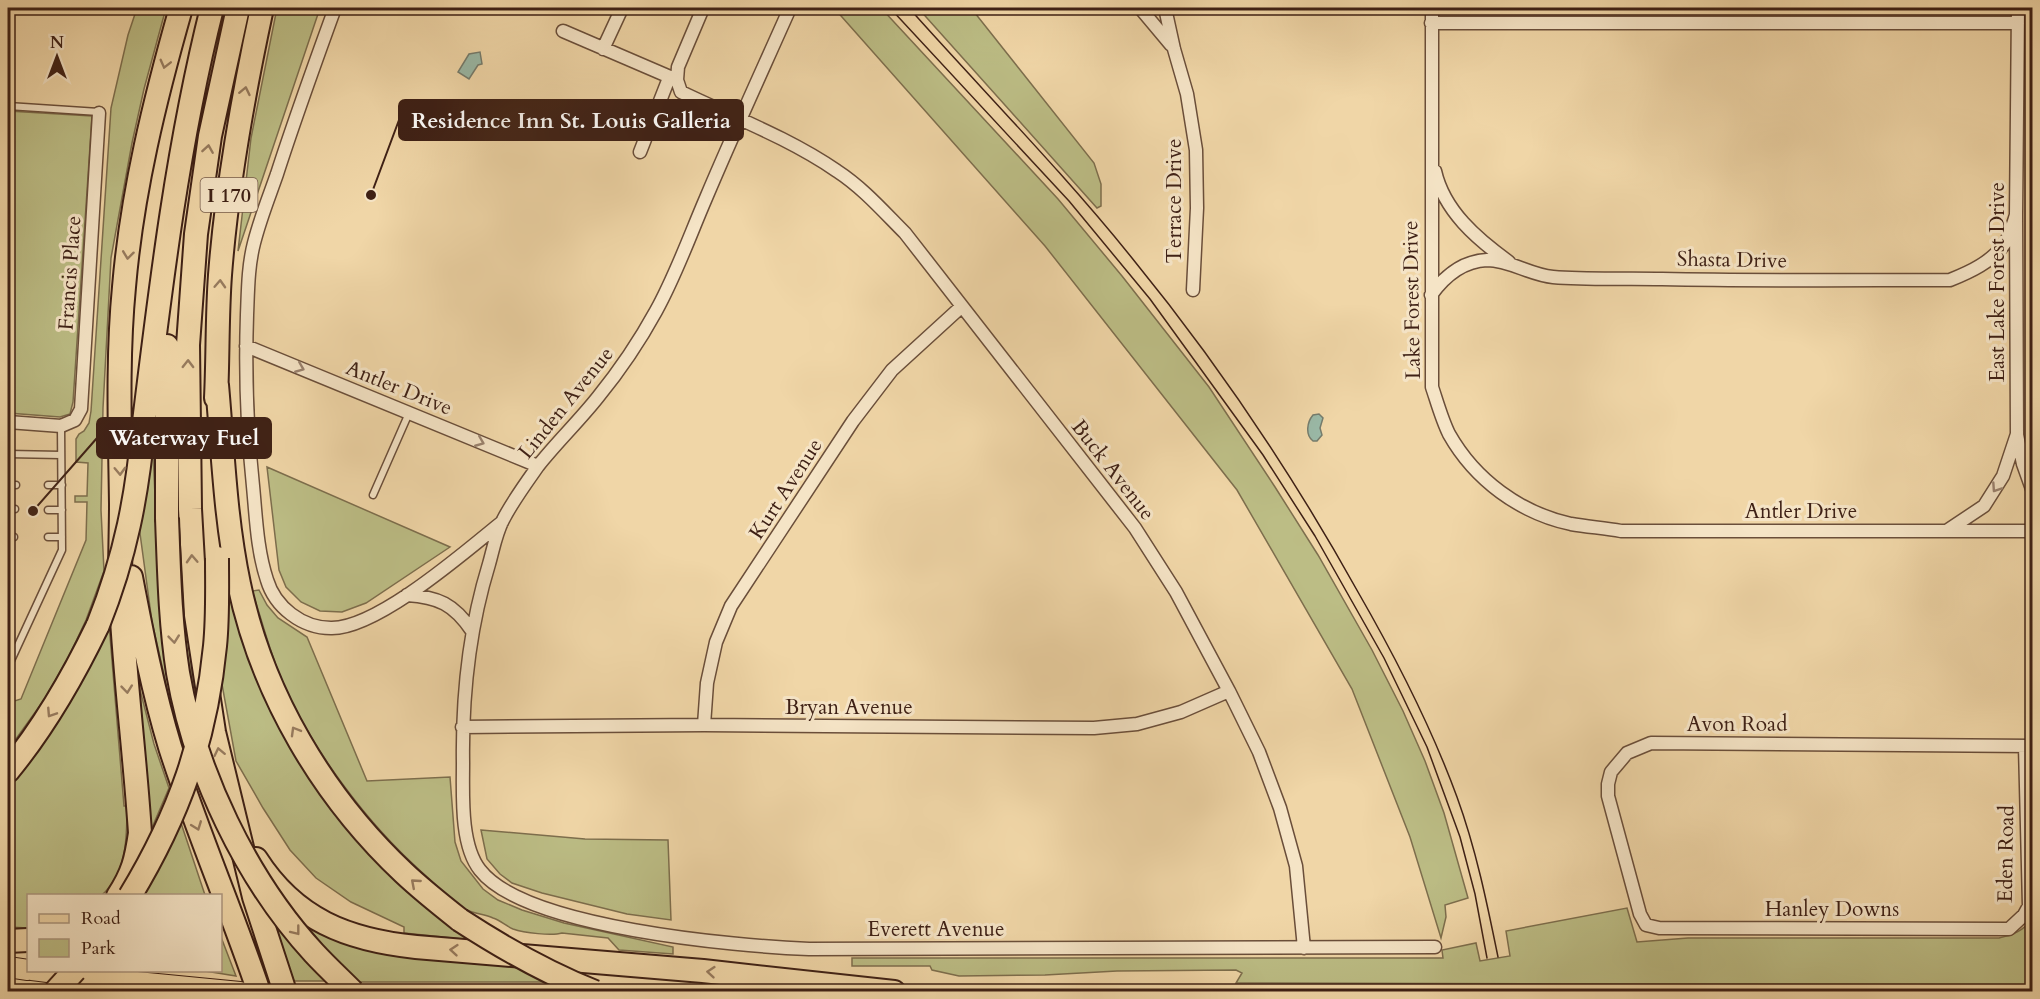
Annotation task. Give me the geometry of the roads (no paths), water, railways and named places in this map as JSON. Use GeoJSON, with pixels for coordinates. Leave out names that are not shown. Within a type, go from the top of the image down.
{"type":"FeatureCollection","features":[{"type":"Feature","properties":{"kind":"highway"},"geometry":{"type":"LineString","coordinates":[[119,894],[130,878],[140,833],[120,601],[121,504],[118,401],[124,285],[131,225],[144,156],[162,76],[181,8]]}},
{"type":"Feature","properties":{"kind":"highway","name":"I 170"},"geometry":{"type":"LineString","coordinates":[[171,215],[188,114],[212,8]]}},
{"type":"Feature","properties":{"kind":"highway"},"geometry":{"type":"LineString","coordinates":[[238,8],[222,75],[202,186],[191,294],[188,380],[190,508],[196,615],[214,732],[254,897],[285,992]]}},
{"type":"Feature","properties":{"kind":"highway","name":"I 170"},"geometry":{"type":"LineString","coordinates":[[217,385],[220,287],[226,218],[242,102],[262,8]]}},
{"type":"Feature","properties":{"kind":"highway"},"geometry":{"type":"LineString","coordinates":[[8,771],[57,704],[98,625],[113,586],[129,532],[140,466],[171,215]]}},
{"type":"Feature","properties":{"kind":"highway"},"geometry":{"type":"LineString","coordinates":[[171,215],[165,375],[166,518],[171,611],[177,664],[187,713],[203,766],[234,836],[271,898],[313,952],[353,992]]}},
{"type":"Feature","properties":{"kind":"highway"},"geometry":{"type":"LineString","coordinates":[[131,894],[168,825],[193,764],[208,697],[218,609],[213,460],[217,385]]}},
{"type":"Feature","properties":{"kind":"highway"},"geometry":{"type":"LineString","coordinates":[[217,385],[226,502],[237,576],[250,626],[272,686],[305,748],[340,802],[382,851],[460,920],[524,959],[596,992]]}},
{"type":"Feature","properties":{"kind":"highway"},"geometry":{"type":"LineString","coordinates":[[121,504],[131,576],[154,690],[170,747],[196,823],[260,992]]}},
{"type":"Feature","properties":{"kind":"highway"},"geometry":{"type":"LineString","coordinates":[[236,820],[264,871],[284,894],[312,916],[331,927],[360,938],[416,947],[703,971],[894,992]]}},
{"type":"Feature","properties":{"kind":"highway"},"geometry":{"type":"LineString","coordinates":[[8,942],[27,940]]}},
{"type":"Feature","properties":{"kind":"highway"},"geometry":{"type":"LineString","coordinates":[[55,992],[73,972]]}},
{"type":"Feature","properties":{"kind":"main road"},"geometry":{"type":"LineString","coordinates":[[8,942],[27,947]]}},
{"type":"Feature","properties":{"kind":"main road"},"geometry":{"type":"LineString","coordinates":[[8,967],[27,970]]}},
{"type":"Feature","properties":{"kind":"main road"},"geometry":{"type":"LineString","coordinates":[[47,972],[240,992]]}},
{"type":"Feature","properties":{"kind":"main road"},"geometry":{"type":"LineString","coordinates":[[132,972],[159,985]]}},
{"type":"Feature","properties":{"kind":"street"},"geometry":{"type":"LineString","coordinates":[[335,8],[305,89],[254,243],[248,283],[246,346],[249,449],[257,532],[267,581],[281,606],[303,622],[332,628],[350,625],[366,619],[435,576],[502,522]]}},
{"type":"Feature","properties":{"kind":"street"},"geometry":{"type":"LineString","coordinates":[[603,49],[622,8]]}},
{"type":"Feature","properties":{"kind":"street"},"geometry":{"type":"LineString","coordinates":[[640,152],[703,8]]}},
{"type":"Feature","properties":{"kind":"street","name":"Linden Avenue"},"geometry":{"type":"LineString","coordinates":[[468,845],[463,809],[464,689],[472,631],[481,589],[502,522],[538,466],[630,356],[658,308],[790,8]]}},
{"type":"Feature","properties":{"kind":"street"},"geometry":{"type":"LineString","coordinates":[[1140,8],[1174,49]]}},
{"type":"Feature","properties":{"kind":"street","name":"Terrace Drive"},"geometry":{"type":"LineString","coordinates":[[1165,8],[1187,94],[1196,150],[1197,208],[1193,290]]}},
{"type":"Feature","properties":{"kind":"street","name":"Lake Forest Drive"},"geometry":{"type":"LineString","coordinates":[[1432,8],[1432,387],[1449,434],[1492,488],[1531,512],[1571,524]]}},
{"type":"Feature","properties":{"kind":"street","name":"East Lake Forest Drive"},"geometry":{"type":"LineString","coordinates":[[1948,531],[1984,506],[2004,476],[2017,434],[2018,8]]}},
{"type":"Feature","properties":{"kind":"street"},"geometry":{"type":"LineString","coordinates":[[1431,23],[2018,23]]}},
{"type":"Feature","properties":{"kind":"street"},"geometry":{"type":"LineString","coordinates":[[563,31],[673,79]]}},
{"type":"Feature","properties":{"kind":"street","name":"Buck Avenue"},"geometry":{"type":"LineString","coordinates":[[673,79],[681,92],[800,147],[838,171],[868,195],[905,233],[1135,528],[1176,592],[1259,752],[1280,808],[1296,866],[1304,948]]}},
{"type":"Feature","properties":{"kind":"street","name":"Francis Place"},"geometry":{"type":"LineString","coordinates":[[61,426],[75,420],[81,409],[99,112]]}},
{"type":"Feature","properties":{"kind":"street"},"geometry":{"type":"LineString","coordinates":[[1431,152],[1438,184],[1449,207],[1484,244],[1512,265]]}},
{"type":"Feature","properties":{"kind":"street","name":"Shasta Drive"},"geometry":{"type":"LineString","coordinates":[[1431,295],[1442,280],[1458,269],[1473,262],[1488,260],[1551,277],[1950,280],[1974,270],[1992,257],[2006,242],[2016,215]]}},
{"type":"Feature","properties":{"kind":"street","name":"Kurt Avenue"},"geometry":{"type":"LineString","coordinates":[[704,725],[707,683],[716,642],[731,606],[854,422],[892,370],[962,307]]}},
{"type":"Feature","properties":{"kind":"street","name":"Antler Drive"},"geometry":{"type":"LineString","coordinates":[[246,346],[538,466]]}},
{"type":"Feature","properties":{"kind":"street"},"geometry":{"type":"LineString","coordinates":[[8,422],[61,426]]}},
{"type":"Feature","properties":{"kind":"street"},"geometry":{"type":"LineString","coordinates":[[2017,434],[2023,464],[2032,489]]}},
{"type":"Feature","properties":{"kind":"street","name":"Antler Drive"},"geometry":{"type":"LineString","coordinates":[[1571,524],[1621,531],[2032,531]]}},
{"type":"Feature","properties":{"kind":"street"},"geometry":{"type":"LineString","coordinates":[[406,595],[426,596],[444,602],[459,613],[472,631]]}},
{"type":"Feature","properties":{"kind":"street","name":"Bryan Avenue"},"geometry":{"type":"LineString","coordinates":[[462,727],[704,725],[1094,728],[1137,724],[1170,715],[1229,691]]}},
{"type":"Feature","properties":{"kind":"street","name":"Avon Road"},"geometry":{"type":"LineString","coordinates":[[1647,925],[1640,914],[1608,796],[1611,772],[1627,753],[1639,747],[1651,743],[2029,746]]}},
{"type":"Feature","properties":{"kind":"street","name":"Eden Road"},"geometry":{"type":"LineString","coordinates":[[2016,923],[2029,906],[2029,746]]}},
{"type":"Feature","properties":{"kind":"street","name":"Everett Avenue"},"geometry":{"type":"LineString","coordinates":[[468,845],[480,871],[496,887],[520,899],[566,914],[620,927],[758,947],[809,949],[1435,947]]}},
{"type":"Feature","properties":{"kind":"street","name":"Hanley Downs"},"geometry":{"type":"LineString","coordinates":[[1647,925],[1659,928],[1999,930],[2009,929],[2016,923]]}},
{"type":"Feature","properties":{"kind":"lane"},"geometry":{"type":"LineString","coordinates":[[8,106],[99,112]]}},
{"type":"Feature","properties":{"kind":"lane"},"geometry":{"type":"LineString","coordinates":[[373,495],[409,413]]}},
{"type":"Feature","properties":{"kind":"lane"},"geometry":{"type":"LineString","coordinates":[[8,667],[62,550],[61,426]]}},
{"type":"Feature","properties":{"kind":"lane"},"geometry":{"type":"LineString","coordinates":[[8,454],[61,455]]}},
{"type":"Feature","properties":{"kind":"lane"},"geometry":{"type":"LineString","coordinates":[[8,485],[16,485]]}},
{"type":"Feature","properties":{"kind":"lane"},"geometry":{"type":"LineString","coordinates":[[48,485],[62,485]]}},
{"type":"Feature","properties":{"kind":"lane"},"geometry":{"type":"LineString","coordinates":[[48,510],[62,510]]}},
{"type":"Feature","properties":{"kind":"lane"},"geometry":{"type":"LineString","coordinates":[[48,537],[62,537]]}},
{"type":"Feature","properties":{"kind":"tram line"},"geometry":{"type":"LineString","coordinates":[[890,8],[1069,201],[1150,299],[1263,455],[1315,536],[1384,658],[1427,747],[1460,837],[1475,894],[1487,958]]}},
{"type":"Feature","properties":{"kind":"tram line"},"geometry":{"type":"LineString","coordinates":[[909,8],[1050,163],[1132,258],[1224,379],[1307,505],[1386,642],[1436,744],[1470,836],[1498,957]]}},
{"type":"Feature","properties":{"kind":"place","name":"Residence Inn St. Louis Galleria"},"geometry":{"type":"Point","coordinates":[371,195]}},
{"type":"Feature","properties":{"kind":"place","name":"Waterway Fuel"},"geometry":{"type":"Point","coordinates":[33,511]}}]}
